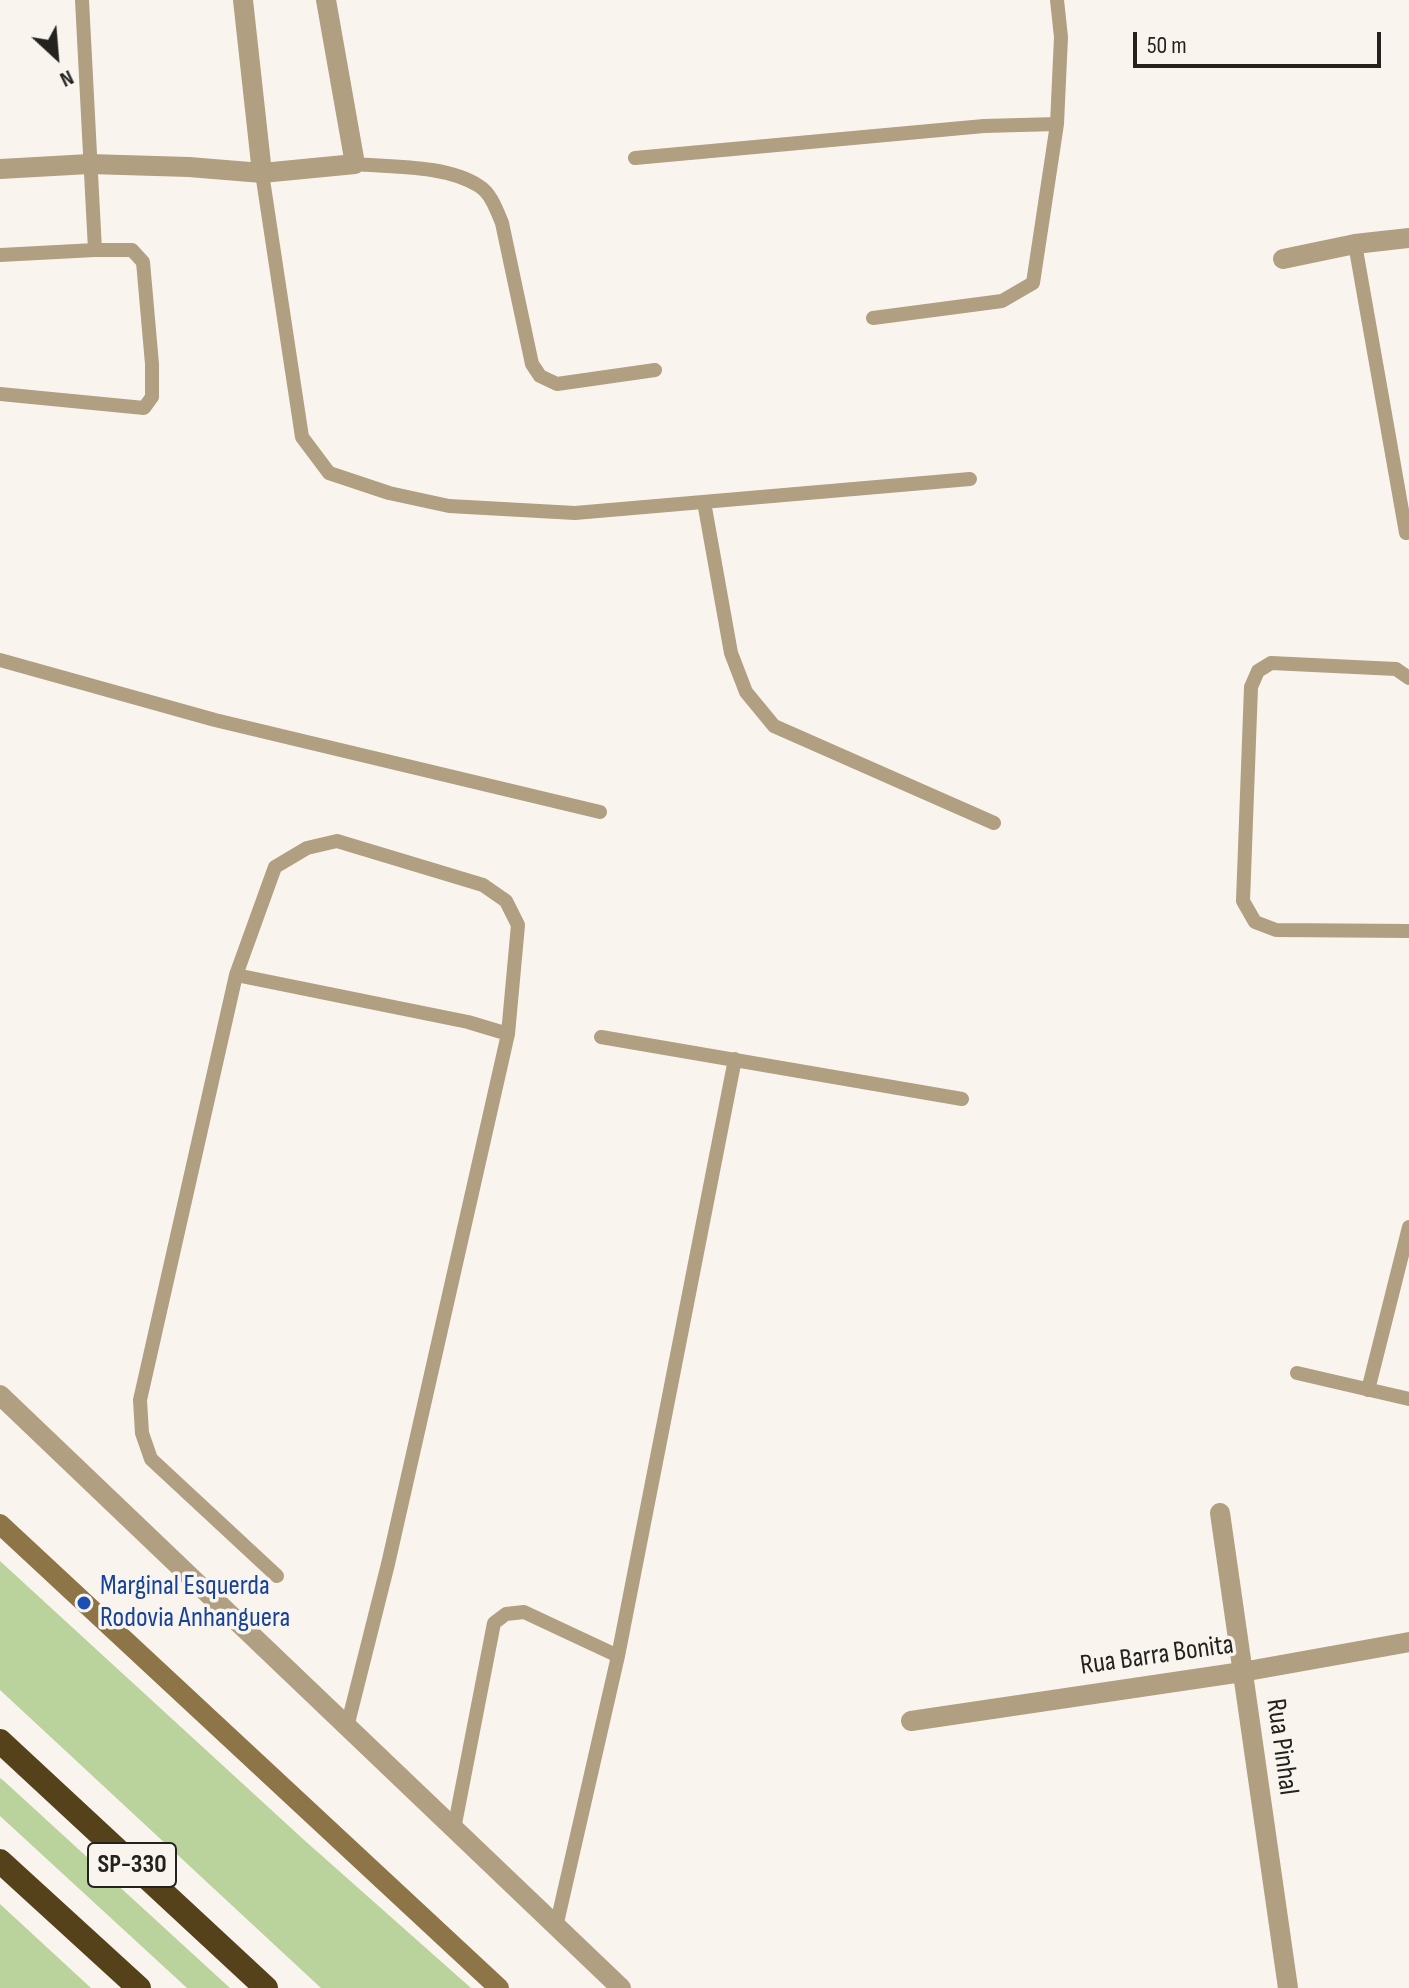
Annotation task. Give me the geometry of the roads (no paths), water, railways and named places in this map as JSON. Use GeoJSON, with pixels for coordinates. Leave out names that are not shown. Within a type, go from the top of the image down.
{"type":"FeatureCollection","features":[{"type":"Feature","properties":{"kind":"highway","name":"SP-330"},"geometry":{"type":"LineString","coordinates":[[0,1741],[266,1988]]}},
{"type":"Feature","properties":{"kind":"highway","name":"SP-330"},"geometry":{"type":"LineString","coordinates":[[0,1861],[139,1988]]}},
{"type":"Feature","properties":{"kind":"street"},"geometry":{"type":"LineString","coordinates":[[243,0],[262,173]]}},
{"type":"Feature","properties":{"kind":"street"},"geometry":{"type":"LineString","coordinates":[[0,169],[89,164],[262,173],[355,164],[326,0]]}},
{"type":"Feature","properties":{"kind":"street"},"geometry":{"type":"LineString","coordinates":[[1283,259],[1355,244],[1409,238]]}},
{"type":"Feature","properties":{"kind":"street"},"geometry":{"type":"LineString","coordinates":[[0,1395],[621,1988]]}},
{"type":"Feature","properties":{"kind":"street","name":"Rua Pinhal"},"geometry":{"type":"LineString","coordinates":[[1220,1513],[1288,1988]]}},
{"type":"Feature","properties":{"kind":"street"},"geometry":{"type":"LineString","coordinates":[[0,1524],[499,1988]]}},
{"type":"Feature","properties":{"kind":"street","name":"Rua Barra Bonita"},"geometry":{"type":"LineString","coordinates":[[911,1721],[1242,1672],[1409,1642]]}},
{"type":"Feature","properties":{"kind":"lane"},"geometry":{"type":"LineString","coordinates":[[82,0],[95,250]]}},
{"type":"Feature","properties":{"kind":"lane"},"geometry":{"type":"LineString","coordinates":[[873,318],[1002,301],[1033,283],[1057,124],[1061,37],[1057,0]]}},
{"type":"Feature","properties":{"kind":"lane"},"geometry":{"type":"LineString","coordinates":[[635,158],[984,126],[1057,124]]}},
{"type":"Feature","properties":{"kind":"lane"},"geometry":{"type":"LineString","coordinates":[[355,164],[440,171],[481,186],[494,203],[502,223],[532,364],[540,376],[557,384],[655,370]]}},
{"type":"Feature","properties":{"kind":"lane"},"geometry":{"type":"LineString","coordinates":[[262,173],[302,437],[329,473],[389,493],[449,506],[575,513],[970,479]]}},
{"type":"Feature","properties":{"kind":"lane"},"geometry":{"type":"LineString","coordinates":[[1355,244],[1406,533],[1409,532]]}},
{"type":"Feature","properties":{"kind":"lane"},"geometry":{"type":"LineString","coordinates":[[0,255],[132,250],[143,262],[152,397],[144,408],[0,394]]}},
{"type":"Feature","properties":{"kind":"lane"},"geometry":{"type":"LineString","coordinates":[[704,502],[731,653],[746,692],[774,726],[994,823]]}},
{"type":"Feature","properties":{"kind":"lane"},"geometry":{"type":"LineString","coordinates":[[0,660],[215,720],[600,812]]}},
{"type":"Feature","properties":{"kind":"lane"},"geometry":{"type":"LineString","coordinates":[[1409,678],[1396,669],[1380,668],[1271,663],[1258,671],[1251,687],[1243,901],[1255,922],[1276,930],[1409,931]]}},
{"type":"Feature","properties":{"kind":"lane"},"geometry":{"type":"LineString","coordinates":[[277,1576],[151,1459],[142,1433],[140,1400],[236,975],[275,867],[307,848],[337,841],[483,885],[506,901],[518,925],[508,1034],[388,1564],[347,1727]]}},
{"type":"Feature","properties":{"kind":"lane"},"geometry":{"type":"LineString","coordinates":[[236,975],[468,1022],[508,1034]]}},
{"type":"Feature","properties":{"kind":"lane"},"geometry":{"type":"LineString","coordinates":[[601,1037],[962,1099]]}},
{"type":"Feature","properties":{"kind":"lane"},"geometry":{"type":"LineString","coordinates":[[556,1927],[618,1656],[735,1059]]}},
{"type":"Feature","properties":{"kind":"lane"},"geometry":{"type":"LineString","coordinates":[[1368,1390],[1409,1227]]}},
{"type":"Feature","properties":{"kind":"lane"},"geometry":{"type":"LineString","coordinates":[[1297,1373],[1409,1399]]}},
{"type":"Feature","properties":{"kind":"lane"},"geometry":{"type":"LineString","coordinates":[[454,1829],[494,1623],[506,1614],[524,1612],[618,1656]]}},
{"type":"Feature","properties":{"kind":"place","name":"Marginal Esquerda Rodovia Anhanguera"},"geometry":{"type":"Point","coordinates":[84,1603]}}]}
